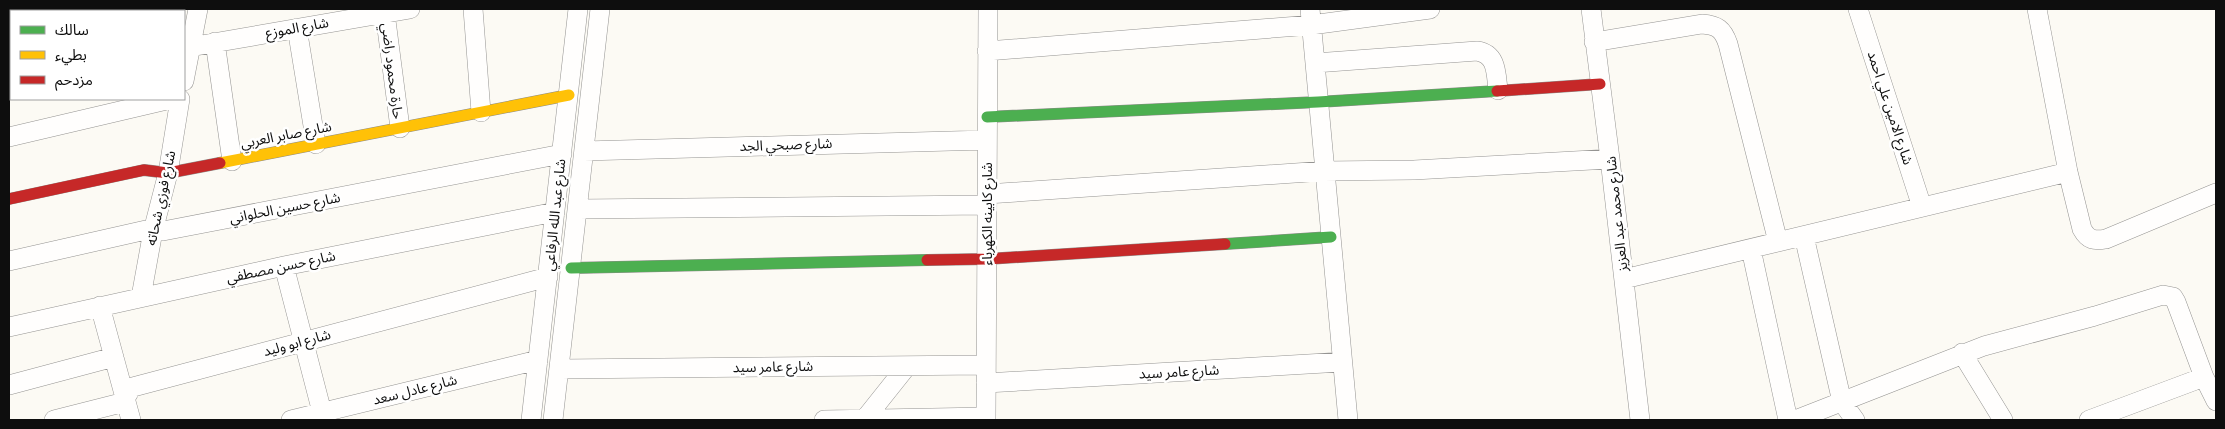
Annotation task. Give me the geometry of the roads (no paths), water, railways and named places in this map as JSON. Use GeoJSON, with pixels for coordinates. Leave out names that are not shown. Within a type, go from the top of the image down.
{"type":"FeatureCollection","features":[{"type":"Feature","properties":{"kind":"street"},"geometry":{"type":"LineString","coordinates":[[185,70],[187,47],[198,9]]}},
{"type":"Feature","properties":{"kind":"street","name":"شارع الموزع"},"geometry":{"type":"LineString","coordinates":[[187,47],[410,9]]}},
{"type":"Feature","properties":{"kind":"street"},"geometry":{"type":"LineString","coordinates":[[473,9],[481,112]]}},
{"type":"Feature","properties":{"kind":"street","name":"شارع عبد الله الرفاعي"},"geometry":{"type":"LineString","coordinates":[[531,420],[578,9]]}},
{"type":"Feature","properties":{"kind":"street","name":"شارع عبد الله الرفاعي"},"geometry":{"type":"LineString","coordinates":[[553,420],[600,9]]}},
{"type":"Feature","properties":{"kind":"street","name":"شارع كابينه الكهرباء"},"geometry":{"type":"LineString","coordinates":[[986,419],[988,9]]}},
{"type":"Feature","properties":{"kind":"street"},"geometry":{"type":"LineString","coordinates":[[987,51],[1310,17],[1430,9]]}},
{"type":"Feature","properties":{"kind":"street","name":"شارع محمد عبد العزيز"},"geometry":{"type":"LineString","coordinates":[[1591,9],[1640,420]]}},
{"type":"Feature","properties":{"kind":"street","name":"شارع الامين علي احمد"},"geometry":{"type":"LineString","coordinates":[[1858,9],[1922,208]]}},
{"type":"Feature","properties":{"kind":"street"},"geometry":{"type":"LineString","coordinates":[[2037,9],[2068,172],[2082,229],[2090,239],[2106,239],[2216,193]]}},
{"type":"Feature","properties":{"kind":"street","name":"حارة محمود راضي"},"geometry":{"type":"LineString","coordinates":[[385,13],[400,128]]}},
{"type":"Feature","properties":{"kind":"street"},"geometry":{"type":"LineString","coordinates":[[1310,17],[1342,362],[1343,420]]}},
{"type":"Feature","properties":{"kind":"street"},"geometry":{"type":"LineString","coordinates":[[1594,42],[1702,24],[1711,24],[1720,28],[1728,44],[1778,242]]}},
{"type":"Feature","properties":{"kind":"street"},"geometry":{"type":"LineString","coordinates":[[297,28],[316,144]]}},
{"type":"Feature","properties":{"kind":"street"},"geometry":{"type":"LineString","coordinates":[[215,42],[232,161]]}},
{"type":"Feature","properties":{"kind":"street"},"geometry":{"type":"LineString","coordinates":[[1315,63],[1477,51],[1490,56],[1494,62],[1498,90]]}},
{"type":"Feature","properties":{"kind":"street"},"geometry":{"type":"LineString","coordinates":[[987,117],[1318,102],[1600,84]]}},
{"type":"Feature","properties":{"kind":"street","name":"شارع صابر العربي"},"geometry":{"type":"LineString","coordinates":[[9,198],[144,170],[156,170],[168,174],[569,96]]}},
{"type":"Feature","properties":{"kind":"street"},"geometry":{"type":"LineString","coordinates":[[9,137],[167,100]]}},
{"type":"Feature","properties":{"kind":"street","name":"شارع فوزي شحاته"},"geometry":{"type":"LineString","coordinates":[[141,297],[153,231],[168,174],[180,100]]}},
{"type":"Feature","properties":{"kind":"street","name":"شارع صبحي الجد"},"geometry":{"type":"LineString","coordinates":[[584,151],[987,140]]}},
{"type":"Feature","properties":{"kind":"street","name":"شارع حسين الحلواني"},"geometry":{"type":"LineString","coordinates":[[9,261],[146,230],[163,231],[562,154]]}},
{"type":"Feature","properties":{"kind":"street"},"geometry":{"type":"LineString","coordinates":[[578,209],[987,199],[1324,171],[1414,170],[1610,159]]}},
{"type":"Feature","properties":{"kind":"street"},"geometry":{"type":"LineString","coordinates":[[1624,278],[2068,172]]}},
{"type":"Feature","properties":{"kind":"street","name":"شارع حسن مصطفي"},"geometry":{"type":"LineString","coordinates":[[9,328],[284,266],[555,212]]}},
{"type":"Feature","properties":{"kind":"street"},"geometry":{"type":"LineString","coordinates":[[1804,236],[1842,402],[1855,420]]}},
{"type":"Feature","properties":{"kind":"street"},"geometry":{"type":"LineString","coordinates":[[571,268],[987,259],[1331,237]]}},
{"type":"Feature","properties":{"kind":"street"},"geometry":{"type":"LineString","coordinates":[[1751,249],[1788,420]]}},
{"type":"Feature","properties":{"kind":"street"},"geometry":{"type":"LineString","coordinates":[[284,266],[302,342],[323,416]]}},
{"type":"Feature","properties":{"kind":"street","name":"شارع ابو وليد"},"geometry":{"type":"LineString","coordinates":[[54,420],[121,403],[133,387],[548,277]]}},
{"type":"Feature","properties":{"kind":"street"},"geometry":{"type":"LineString","coordinates":[[1795,420],[1962,353],[2168,295],[2173,297],[2176,302],[2204,377],[2216,401]]}},
{"type":"Feature","properties":{"kind":"street"},"geometry":{"type":"LineString","coordinates":[[100,306],[131,420]]}},
{"type":"Feature","properties":{"kind":"street"},"geometry":{"type":"LineString","coordinates":[[1962,353],[2003,420]]}},
{"type":"Feature","properties":{"kind":"street"},"geometry":{"type":"LineString","coordinates":[[9,385],[114,357]]}},
{"type":"Feature","properties":{"kind":"street","name":"شارع عادل سعد"},"geometry":{"type":"LineString","coordinates":[[291,420],[323,416],[538,360]]}},
{"type":"Feature","properties":{"kind":"street","name":"شارع عامر سيد"},"geometry":{"type":"LineString","coordinates":[[986,383],[1342,362]]}},
{"type":"Feature","properties":{"kind":"street","name":"شارع عامر سيد"},"geometry":{"type":"LineString","coordinates":[[560,369],[986,364]]}},
{"type":"Feature","properties":{"kind":"street"},"geometry":{"type":"LineString","coordinates":[[864,420],[907,366]]}},
{"type":"Feature","properties":{"kind":"street"},"geometry":{"type":"LineString","coordinates":[[2096,419],[2204,377]]}},
{"type":"Feature","properties":{"kind":"street"},"geometry":{"type":"LineString","coordinates":[[824,420],[986,419]]}}]}
